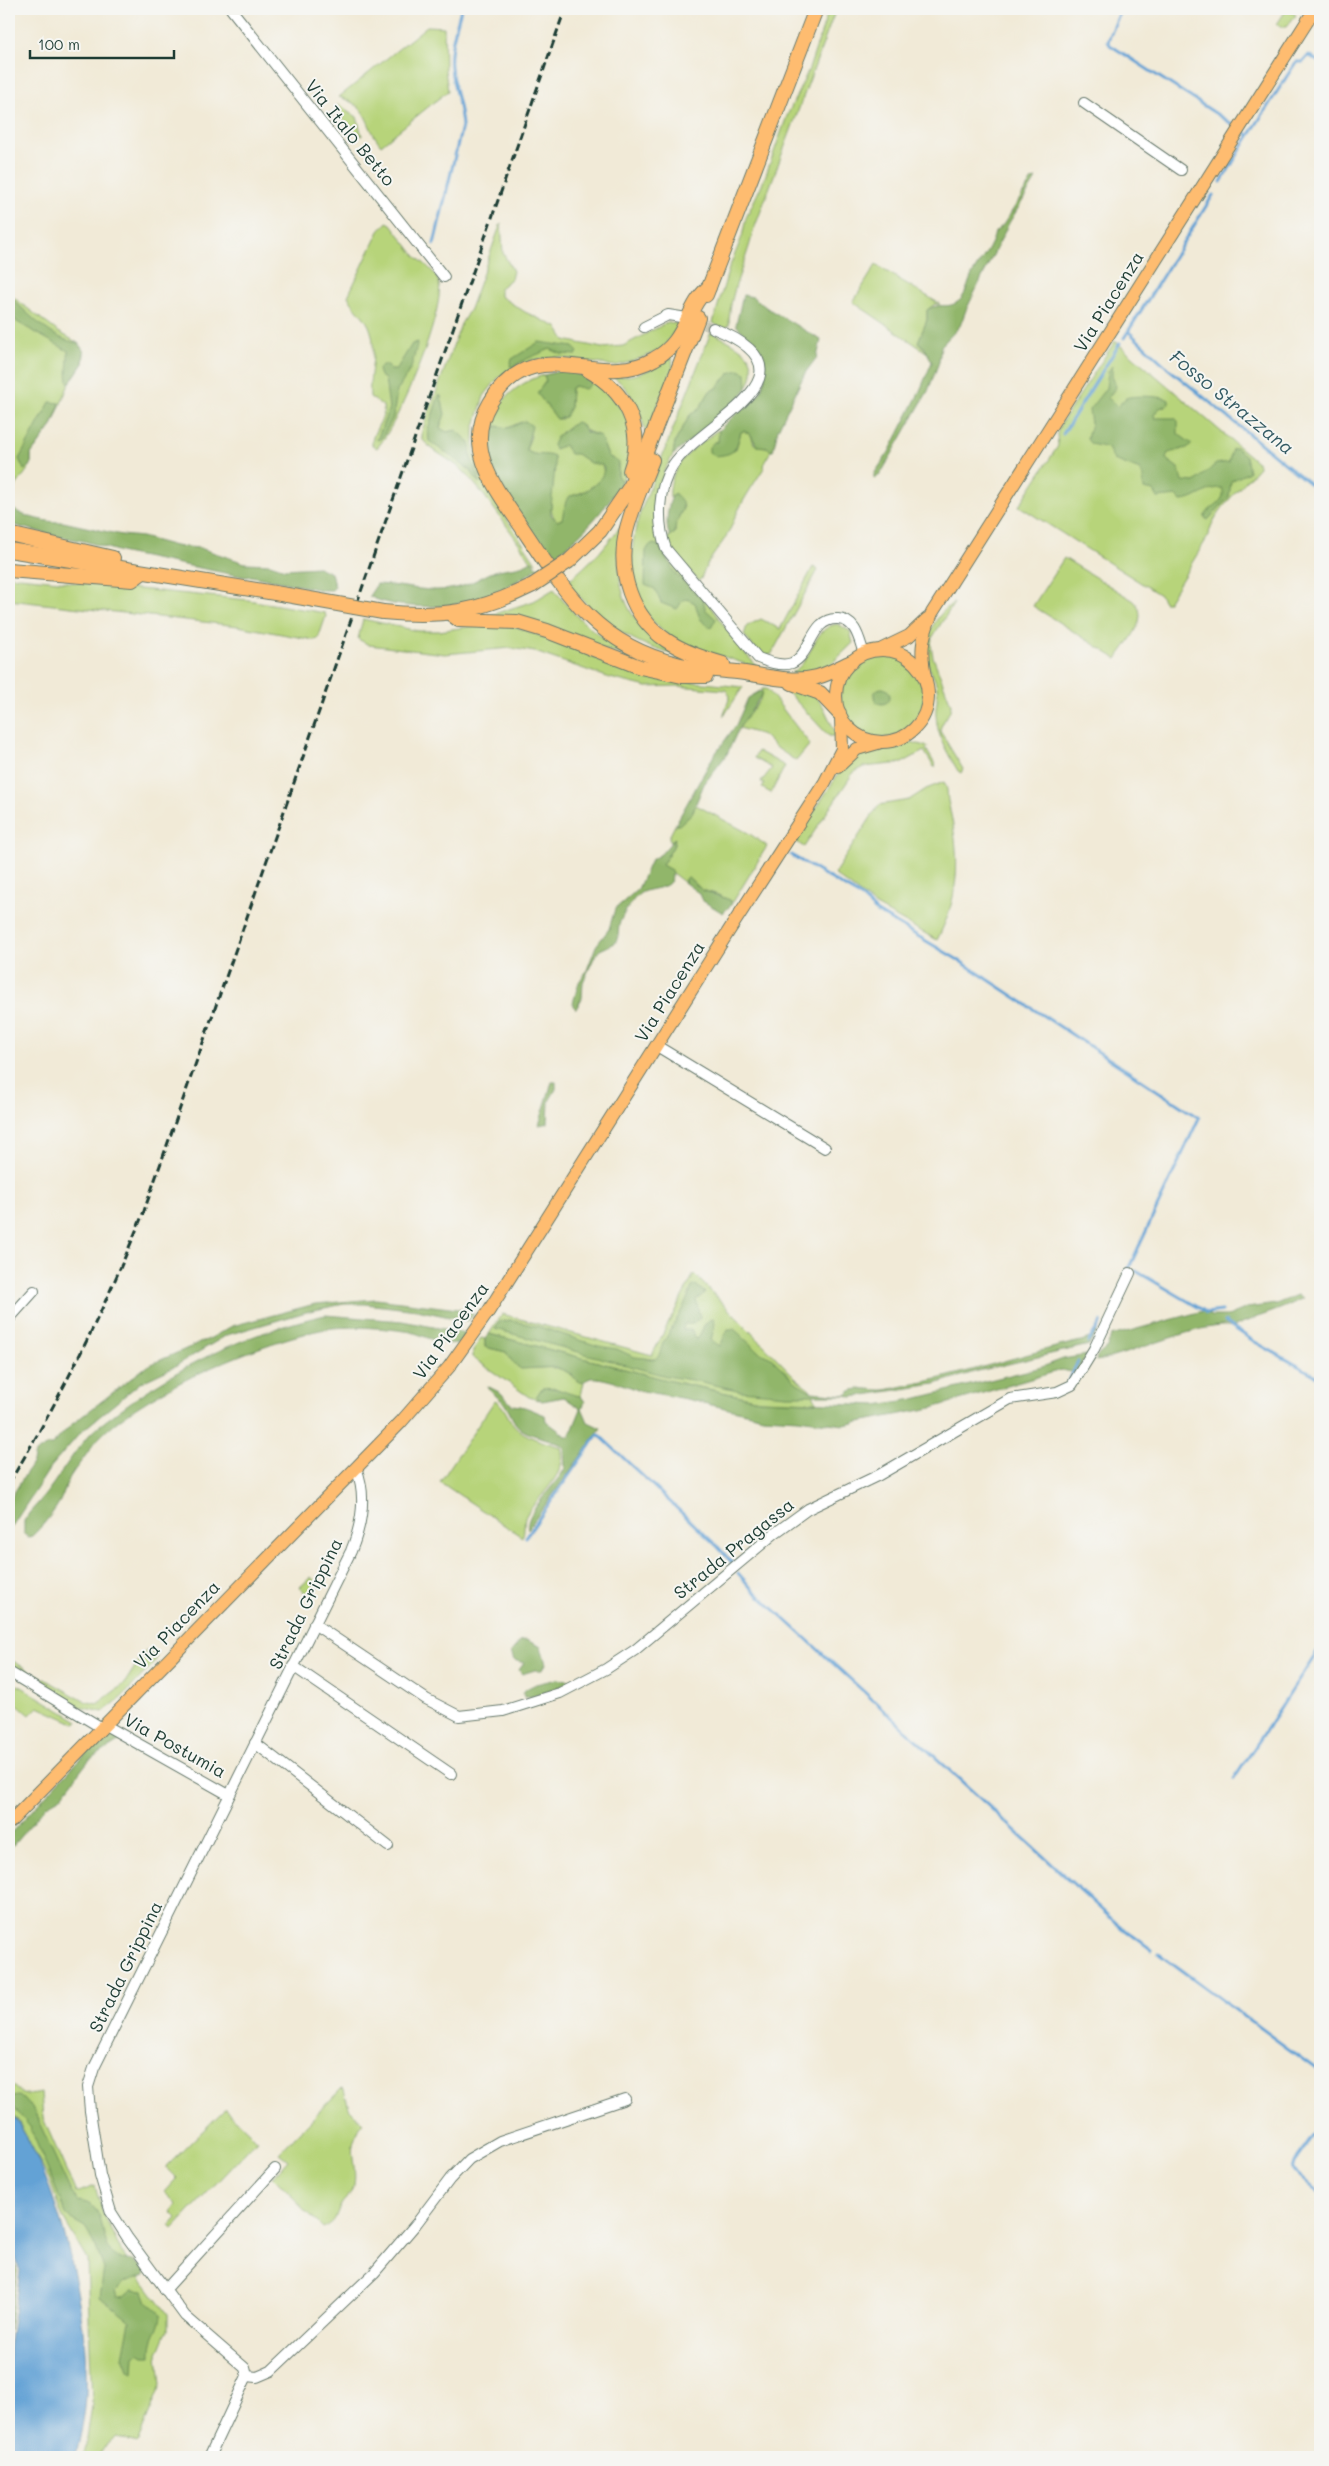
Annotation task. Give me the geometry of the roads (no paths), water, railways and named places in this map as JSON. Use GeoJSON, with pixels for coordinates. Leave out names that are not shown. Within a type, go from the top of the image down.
{"type":"FeatureCollection","features":[{"type":"Feature","properties":{"kind":"highway"},"geometry":{"type":"LineString","coordinates":[[9,550],[383,612],[420,616],[451,614],[477,608],[533,584],[569,560],[600,531],[630,487],[654,432],[816,9]]}},
{"type":"Feature","properties":{"kind":"highway"},"geometry":{"type":"LineString","coordinates":[[709,287],[698,297],[686,325],[676,340],[655,359],[631,368],[615,371],[555,363],[540,365],[521,372],[507,381],[495,395],[484,414],[480,431],[482,460],[490,480],[566,591],[580,610],[598,626],[622,642],[656,658],[678,664],[777,679],[820,693],[840,715]]}},
{"type":"Feature","properties":{"kind":"highway"},"geometry":{"type":"LineString","coordinates":[[582,366],[603,380],[620,395],[627,406],[635,430],[635,456],[631,469],[604,517],[600,531]]}},
{"type":"Feature","properties":{"kind":"highway"},"geometry":{"type":"LineString","coordinates":[[654,432],[656,448],[631,516],[623,550],[629,593],[645,621],[668,641],[702,658],[747,673]]}},
{"type":"Feature","properties":{"kind":"highway"},"geometry":{"type":"LineString","coordinates":[[9,534],[128,562],[142,572]]}},
{"type":"Feature","properties":{"kind":"highway"},"geometry":{"type":"LineString","coordinates":[[9,570],[132,580],[142,572]]}},
{"type":"Feature","properties":{"kind":"highway"},"geometry":{"type":"LineString","coordinates":[[451,614],[459,620],[505,620],[529,625],[627,663],[653,671],[682,676],[746,680],[820,677],[851,662]]}},
{"type":"Feature","properties":{"kind":"main road","name":"Via Piacenza"},"geometry":{"type":"LineString","coordinates":[[932,613],[1315,9]]}},
{"type":"Feature","properties":{"kind":"main road"},"geometry":{"type":"LineString","coordinates":[[932,613],[921,641],[921,658],[928,701],[920,722],[904,736],[881,742],[858,735],[840,715],[836,699],[837,686],[842,673],[851,662],[864,654],[880,650],[909,636],[932,613]]}},
{"type":"Feature","properties":{"kind":"main road"},"geometry":{"type":"LineString","coordinates":[[880,650],[905,656],[918,666],[926,681]]}},
{"type":"Feature","properties":{"kind":"main road","name":"Via Piacenza"},"geometry":{"type":"LineString","coordinates":[[9,1823],[356,1468],[427,1394],[459,1354],[488,1312],[825,782],[842,749],[840,715]]}},
{"type":"Feature","properties":{"kind":"main road","name":"Via Piacenza"},"geometry":{"type":"LineString","coordinates":[[825,782],[849,755],[862,747],[881,742]]}},
{"type":"Feature","properties":{"kind":"street","name":"Via Italo Betto"},"geometry":{"type":"LineString","coordinates":[[231,9],[444,277]]}},
{"type":"Feature","properties":{"kind":"street"},"geometry":{"type":"LineString","coordinates":[[1084,103],[1181,170]]}},
{"type":"Feature","properties":{"kind":"street"},"geometry":{"type":"LineString","coordinates":[[644,327],[663,316],[673,314],[687,318]]}},
{"type":"Feature","properties":{"kind":"street"},"geometry":{"type":"LineString","coordinates":[[713,328],[741,341],[751,349],[760,368],[758,380],[741,406],[689,447],[670,470],[664,488],[660,513],[666,549],[758,658],[780,664],[794,662],[817,629],[824,622],[836,619],[845,620],[853,626],[864,654]]}},
{"type":"Feature","properties":{"kind":"street"},"geometry":{"type":"LineString","coordinates":[[657,1046],[825,1148]]}},
{"type":"Feature","properties":{"kind":"street","name":"Strada Pragassa"},"geometry":{"type":"LineString","coordinates":[[314,1624],[426,1699],[459,1716],[504,1711],[560,1693],[606,1669],[635,1650],[775,1533],[808,1509],[904,1462],[1010,1399],[1057,1392],[1072,1385],[1094,1349],[1130,1273]]}},
{"type":"Feature","properties":{"kind":"street"},"geometry":{"type":"LineString","coordinates":[[9,1319],[34,1291]]}},
{"type":"Feature","properties":{"kind":"street","name":"Strada Grippina"},"geometry":{"type":"LineString","coordinates":[[247,2376],[244,2368],[185,2316],[111,2212],[100,2175],[88,2087],[94,2068],[359,1531],[362,1493],[356,1468]]}},
{"type":"Feature","properties":{"kind":"street"},"geometry":{"type":"LineString","coordinates":[[293,1666],[451,1774]]}},
{"type":"Feature","properties":{"kind":"street","name":"Via Postumia"},"geometry":{"type":"LineString","coordinates":[[9,1672],[229,1795]]}},
{"type":"Feature","properties":{"kind":"street"},"geometry":{"type":"LineString","coordinates":[[256,1742],[388,1846]]}},
{"type":"Feature","properties":{"kind":"street"},"geometry":{"type":"LineString","coordinates":[[209,2457],[247,2376],[257,2377],[271,2371],[340,2307],[392,2253],[459,2168],[479,2152],[511,2137],[540,2129],[625,2099]]}},
{"type":"Feature","properties":{"kind":"street"},"geometry":{"type":"LineString","coordinates":[[165,2290],[275,2169]]}},
{"type":"Feature","properties":{"kind":"water"},"geometry":{"type":"Polygon","coordinates":[[[9,2110],[27,2137],[43,2170],[68,2247],[77,2287],[83,2327],[86,2397],[76,2457],[9,2457],[9,2348],[20,2271],[9,2237],[9,2110]]]}},
{"type":"Feature","properties":{"kind":"waterway"},"geometry":{"type":"LineString","coordinates":[[434,244],[462,126],[451,61],[453,38],[461,9]]}},
{"type":"Feature","properties":{"kind":"waterway"},"geometry":{"type":"LineString","coordinates":[[1121,9],[1108,41],[1110,45],[1232,124]]}},
{"type":"Feature","properties":{"kind":"waterway"},"geometry":{"type":"LineString","coordinates":[[1249,136],[1296,62],[1303,62],[1309,55],[1320,63]]}},
{"type":"Feature","properties":{"kind":"waterway"},"geometry":{"type":"LineString","coordinates":[[1221,182],[1249,136],[1245,132]]}},
{"type":"Feature","properties":{"kind":"waterway"},"geometry":{"type":"LineString","coordinates":[[1124,338],[1213,195]]}},
{"type":"Feature","properties":{"kind":"waterway","name":"Fosso Strazzana"},"geometry":{"type":"LineString","coordinates":[[1129,332],[1169,369],[1320,492]]}},
{"type":"Feature","properties":{"kind":"waterway"},"geometry":{"type":"LineString","coordinates":[[1063,434],[1120,343]]}},
{"type":"Feature","properties":{"kind":"waterway"},"geometry":{"type":"LineString","coordinates":[[791,855],[860,896],[877,912],[960,961],[1199,1118],[1127,1272]]}},
{"type":"Feature","properties":{"kind":"waterway"},"geometry":{"type":"LineString","coordinates":[[1136,1271],[1206,1313],[1222,1311]]}},
{"type":"Feature","properties":{"kind":"waterway"},"geometry":{"type":"LineString","coordinates":[[1088,1342],[1101,1322]]}},
{"type":"Feature","properties":{"kind":"waterway"},"geometry":{"type":"LineString","coordinates":[[1225,1322],[1255,1342],[1320,1378]]}},
{"type":"Feature","properties":{"kind":"waterway"},"geometry":{"type":"LineString","coordinates":[[1067,1385],[1078,1361]]}},
{"type":"Feature","properties":{"kind":"waterway"},"geometry":{"type":"LineString","coordinates":[[526,1537],[598,1434],[718,1547],[733,1564]]}},
{"type":"Feature","properties":{"kind":"waterway"},"geometry":{"type":"LineString","coordinates":[[738,1573],[752,1589],[1116,1923],[1152,1950]]}},
{"type":"Feature","properties":{"kind":"waterway"},"geometry":{"type":"LineString","coordinates":[[1234,1779],[1320,1648]]}},
{"type":"Feature","properties":{"kind":"waterway"},"geometry":{"type":"LineString","coordinates":[[1159,1954],[1320,2072]]}},
{"type":"Feature","properties":{"kind":"waterway"},"geometry":{"type":"LineString","coordinates":[[1320,2126],[1294,2163],[1292,2169],[1320,2194]]}},
{"type":"Feature","properties":{"kind":"tunnel"},"geometry":{"type":"LineString","coordinates":[[691,319],[713,328]]}},
{"type":"Feature","properties":{"kind":"railway"},"geometry":{"type":"LineString","coordinates":[[9,1483],[65,1384],[99,1316],[144,1211],[565,9]]}}]}
